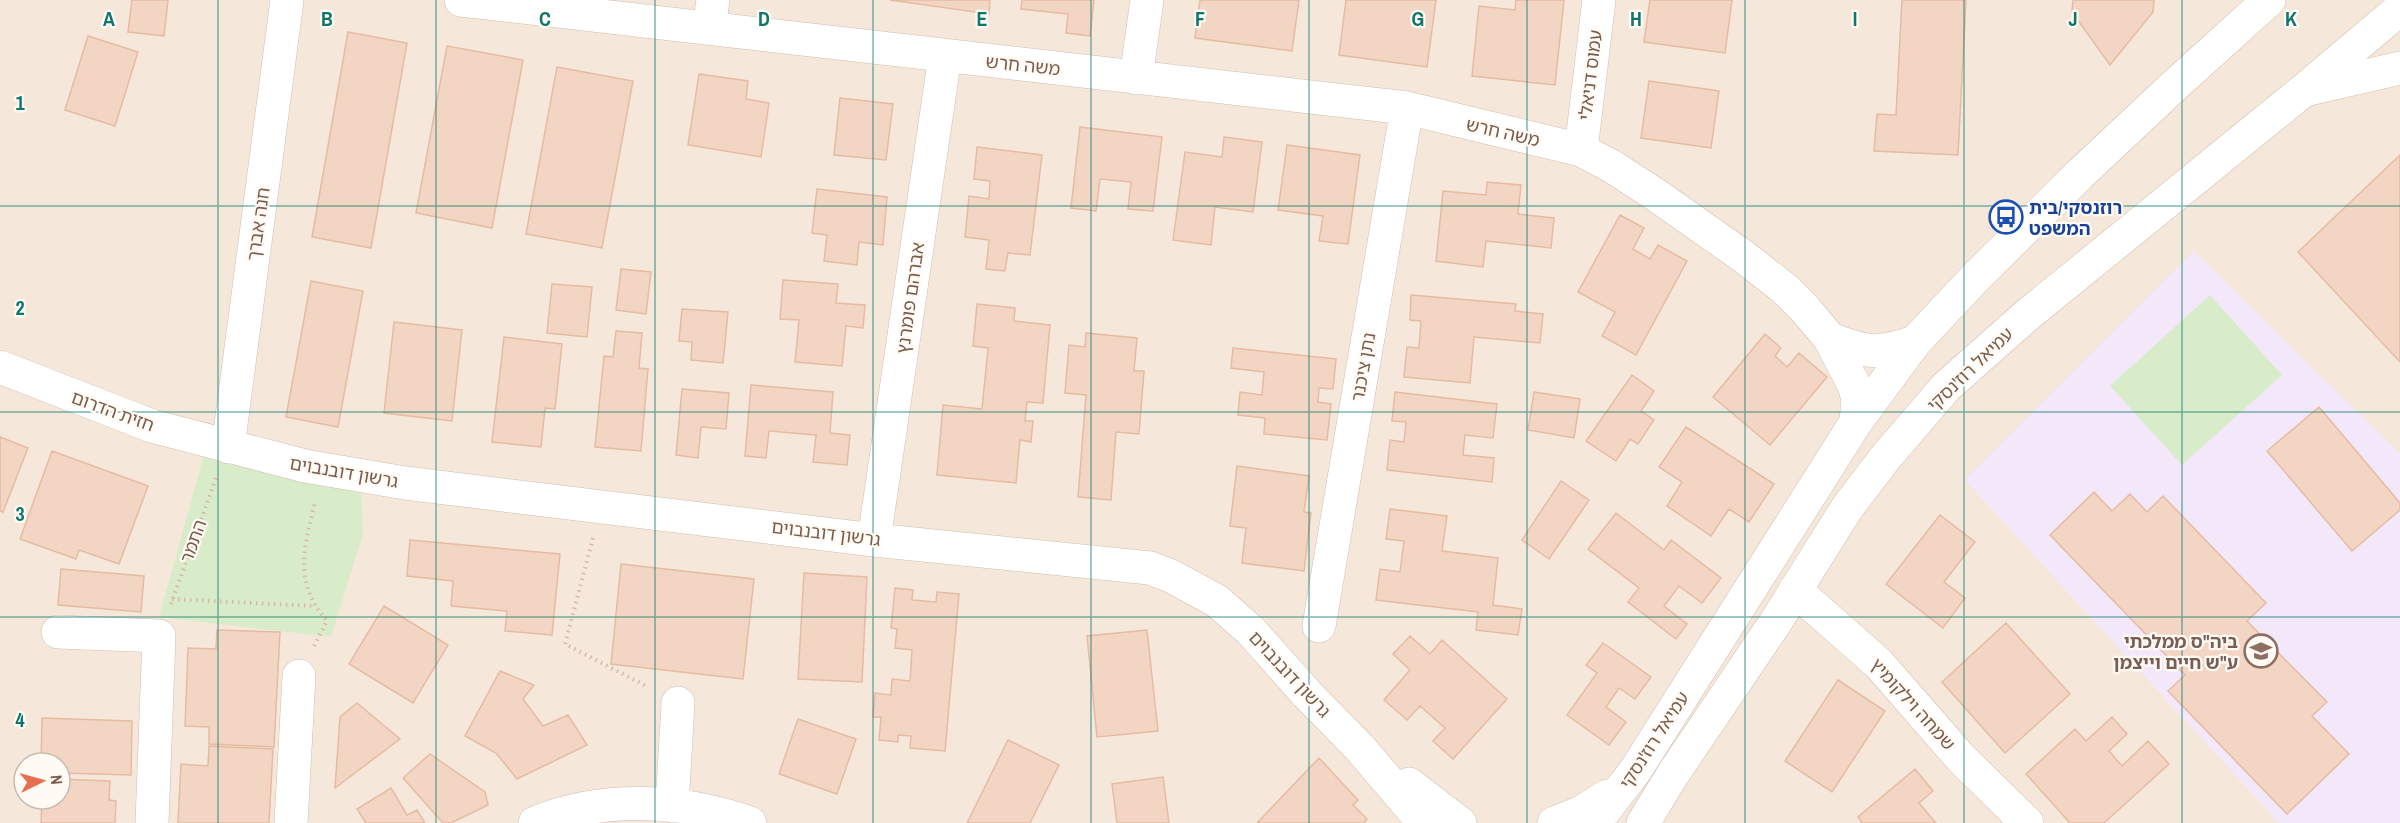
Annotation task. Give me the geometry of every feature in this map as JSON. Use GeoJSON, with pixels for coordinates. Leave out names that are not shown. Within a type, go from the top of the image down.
{"type":"FeatureCollection","features":[{"type":"Feature","properties":{"kind":"street","name":"חנה אברך"},"geometry":{"type":"LineString","coordinates":[[228,447],[287,0]]}},
{"type":"Feature","properties":{"kind":"street","name":"משה חרש"},"geometry":{"type":"LineString","coordinates":[[461,0],[711,14],[945,56],[1407,108],[1581,150],[1639,184],[1744,257],[1785,289],[1830,339]]}},
{"type":"Feature","properties":{"kind":"street"},"geometry":{"type":"LineString","coordinates":[[1137,78],[1147,0]]}},
{"type":"Feature","properties":{"kind":"street","name":"עמוס דניאלי"},"geometry":{"type":"LineString","coordinates":[[1581,150],[1599,0]]}},
{"type":"Feature","properties":{"kind":"street","name":"עמיאל רוז'נסקי"},"geometry":{"type":"LineString","coordinates":[[1592,823],[1611,803],[1635,771],[1856,422],[1915,342],[2079,174],[2266,1]]}},
{"type":"Feature","properties":{"kind":"street","name":"עמיאל רוז'נסקי"},"geometry":{"type":"LineString","coordinates":[[1643,823],[1847,508],[1885,458],[1946,387],[2026,316],[2400,9]]}},
{"type":"Feature","properties":{"kind":"street","name":"אברהם פומרנץ"},"geometry":{"type":"LineString","coordinates":[[874,540],[945,56]]}},
{"type":"Feature","properties":{"kind":"street"},"geometry":{"type":"LineString","coordinates":[[2304,90],[2400,68]]}},
{"type":"Feature","properties":{"kind":"street","name":"נתן ציכנר"},"geometry":{"type":"LineString","coordinates":[[1319,626],[1407,108]]}},
{"type":"Feature","properties":{"kind":"street"},"geometry":{"type":"LineString","coordinates":[[1830,339],[1872,352],[1888,352],[1915,342]]}},
{"type":"Feature","properties":{"kind":"street"},"geometry":{"type":"LineString","coordinates":[[1830,339],[1856,392],[1858,399],[1856,422]]}},
{"type":"Feature","properties":{"kind":"street","name":"חזית הדרום"},"geometry":{"type":"LineString","coordinates":[[0,367],[152,426],[228,447]]}},
{"type":"Feature","properties":{"kind":"street","name":"גרשון דובנבוים"},"geometry":{"type":"LineString","coordinates":[[228,447],[322,469],[405,483],[874,540],[1150,568],[1172,576],[1217,601],[1251,631],[1307,694],[1359,747],[1423,822]]}},
{"type":"Feature","properties":{"kind":"street","name":"שמחה וילקומיץ"},"geometry":{"type":"LineString","coordinates":[[1795,590],[1879,664],[1960,757],[2027,823]]}},
{"type":"Feature","properties":{"kind":"street"},"geometry":{"type":"LineString","coordinates":[[58,632],[159,636],[152,823]]}},
{"type":"Feature","properties":{"kind":"street"},"geometry":{"type":"LineString","coordinates":[[291,823],[299,676]]}},
{"type":"Feature","properties":{"kind":"street"},"geometry":{"type":"LineString","coordinates":[[672,806],[678,703]]}},
{"type":"Feature","properties":{"kind":"street","name":"גרשון דובנבוים"},"geometry":{"type":"LineString","coordinates":[[1359,747],[1460,823]]}},
{"type":"Feature","properties":{"kind":"street"},"geometry":{"type":"LineString","coordinates":[[1554,823],[1582,812],[1605,797],[1635,771]]}},
{"type":"Feature","properties":{"kind":"street"},"geometry":{"type":"LineString","coordinates":[[536,823],[571,811],[635,803],[713,813],[750,823]]}},
{"type":"Feature","properties":{"kind":"path","name":"התמר"},"geometry":{"type":"LineString","coordinates":[[159,636],[228,447]]}},
{"type":"Feature","properties":{"kind":"path"},"geometry":{"type":"LineString","coordinates":[[299,676],[327,621],[314,606],[307,591],[304,569],[306,538],[322,469]]}},
{"type":"Feature","properties":{"kind":"path"},"geometry":{"type":"LineString","coordinates":[[601,506],[565,644],[678,703]]}},
{"type":"Feature","properties":{"kind":"path"},"geometry":{"type":"LineString","coordinates":[[172,599],[314,606]]}},
{"type":"Feature","properties":{"kind":"shaded area"},"geometry":{"type":"Polygon","coordinates":[[[0,0],[2400,0],[2400,823],[0,823],[0,0]]]}},
{"type":"Feature","properties":{"kind":"shaded area","name":"ביה\"ס ממלכתי ע\"ש חיים וייצמן"},"geometry":{"type":"Polygon","coordinates":[[[2194,251],[2400,454],[2400,823],[2279,823],[1965,480],[2194,251]]]}},
{"type":"Feature","properties":{"kind":"green space"},"geometry":{"type":"Polygon","coordinates":[[[2210,295],[2282,375],[2182,465],[2110,386],[2210,295]]]}},
{"type":"Feature","properties":{"kind":"green space"},"geometry":{"type":"Polygon","coordinates":[[[204,455],[361,485],[363,534],[331,637],[159,617],[204,455]]]}},
{"type":"Feature","properties":{"kind":"building"},"geometry":{"type":"Polygon","coordinates":[[[132,0],[168,0],[164,36],[128,32],[132,0]]]}},
{"type":"Feature","properties":{"kind":"building"},"geometry":{"type":"Polygon","coordinates":[[[890,0],[990,0],[989,14],[890,0]]]}},
{"type":"Feature","properties":{"kind":"building"},"geometry":{"type":"Polygon","coordinates":[[[1022,0],[1094,0],[1090,36],[1066,33],[1068,14],[1021,9],[1022,0]]]}},
{"type":"Feature","properties":{"kind":"building"},"geometry":{"type":"Polygon","coordinates":[[[1200,0],[1299,0],[1292,51],[1195,38],[1200,0]]]}},
{"type":"Feature","properties":{"kind":"building"},"geometry":{"type":"Polygon","coordinates":[[[1346,0],[1436,0],[1427,67],[1339,55],[1346,0]]]}},
{"type":"Feature","properties":{"kind":"building"},"geometry":{"type":"Polygon","coordinates":[[[1516,0],[1564,0],[1555,85],[1472,76],[1479,6],[1515,10],[1516,0]]]}},
{"type":"Feature","properties":{"kind":"building"},"geometry":{"type":"Polygon","coordinates":[[[1650,0],[1732,0],[1725,53],[1644,42],[1650,0]]]}},
{"type":"Feature","properties":{"kind":"building"},"geometry":{"type":"Polygon","coordinates":[[[1902,0],[1966,0],[1958,155],[1874,151],[1877,114],[1896,115],[1902,0]]]}},
{"type":"Feature","properties":{"kind":"building"},"geometry":{"type":"Polygon","coordinates":[[[2073,0],[2154,0],[2153,12],[2110,65],[2072,12],[2073,0]]]}},
{"type":"Feature","properties":{"kind":"building"},"geometry":{"type":"Polygon","coordinates":[[[348,32],[407,43],[371,248],[312,237],[348,32]]]}},
{"type":"Feature","properties":{"kind":"building"},"geometry":{"type":"Polygon","coordinates":[[[88,36],[138,52],[115,126],[65,110],[88,36]]]}},
{"type":"Feature","properties":{"kind":"building"},"geometry":{"type":"Polygon","coordinates":[[[447,46],[523,60],[492,228],[416,213],[447,46]]]}},
{"type":"Feature","properties":{"kind":"building"},"geometry":{"type":"Polygon","coordinates":[[[557,67],[633,81],[602,248],[526,234],[557,67]]]}},
{"type":"Feature","properties":{"kind":"building"},"geometry":{"type":"Polygon","coordinates":[[[699,74],[748,81],[746,99],[769,103],[761,157],[688,145],[699,74]]]}},
{"type":"Feature","properties":{"kind":"building"},"geometry":{"type":"Polygon","coordinates":[[[1649,81],[1719,91],[1711,148],[1641,138],[1649,81]]]}},
{"type":"Feature","properties":{"kind":"building"},"geometry":{"type":"Polygon","coordinates":[[[840,98],[893,104],[886,160],[834,155],[840,98]]]}},
{"type":"Feature","properties":{"kind":"building"},"geometry":{"type":"Polygon","coordinates":[[[1080,127],[1162,137],[1153,211],[1128,209],[1131,182],[1100,179],[1096,211],[1071,208],[1080,127]]]}},
{"type":"Feature","properties":{"kind":"building"},"geometry":{"type":"Polygon","coordinates":[[[1224,137],[1262,142],[1253,212],[1215,207],[1211,245],[1173,240],[1185,152],[1222,157],[1224,137]]]}},
{"type":"Feature","properties":{"kind":"building"},"geometry":{"type":"Polygon","coordinates":[[[1287,145],[1360,155],[1348,244],[1319,241],[1323,216],[1278,210],[1287,145]]]}},
{"type":"Feature","properties":{"kind":"building"},"geometry":{"type":"Polygon","coordinates":[[[977,147],[1042,155],[1030,255],[1008,253],[1005,271],[986,269],[989,240],[965,237],[969,196],[989,199],[990,181],[974,179],[977,147]]]}},
{"type":"Feature","properties":{"kind":"building"},"geometry":{"type":"Polygon","coordinates":[[[2400,155],[2400,362],[2298,252],[2400,155]]]}},
{"type":"Feature","properties":{"kind":"building"},"geometry":{"type":"Polygon","coordinates":[[[1487,182],[1521,185],[1518,214],[1554,218],[1551,248],[1486,241],[1483,267],[1436,261],[1443,191],[1486,195],[1487,182]]]}},
{"type":"Feature","properties":{"kind":"building"},"geometry":{"type":"Polygon","coordinates":[[[817,189],[887,197],[883,245],[859,242],[857,265],[824,261],[827,235],[812,233],[817,189]]]}},
{"type":"Feature","properties":{"kind":"building"},"geometry":{"type":"Polygon","coordinates":[[[1620,215],[1644,228],[1633,249],[1650,259],[1658,245],[1687,261],[1636,355],[1602,336],[1615,312],[1578,292],[1620,215]]]}},
{"type":"Feature","properties":{"kind":"building"},"geometry":{"type":"Polygon","coordinates":[[[621,269],[651,272],[646,314],[616,310],[621,269]]]}},
{"type":"Feature","properties":{"kind":"building"},"geometry":{"type":"Polygon","coordinates":[[[783,280],[838,284],[836,303],[865,305],[863,328],[846,326],[842,366],[795,362],[799,320],[780,319],[783,280]]]}},
{"type":"Feature","properties":{"kind":"building"},"geometry":{"type":"Polygon","coordinates":[[[311,281],[363,291],[338,427],[286,417],[311,281]]]}},
{"type":"Feature","properties":{"kind":"building"},"geometry":{"type":"Polygon","coordinates":[[[552,284],[592,287],[587,337],[547,333],[552,284]]]}},
{"type":"Feature","properties":{"kind":"building"},"geometry":{"type":"Polygon","coordinates":[[[1411,295],[1516,304],[1515,311],[1543,314],[1540,343],[1474,337],[1470,383],[1404,377],[1407,347],[1419,348],[1421,321],[1410,320],[1411,295]]]}},
{"type":"Feature","properties":{"kind":"building"},"geometry":{"type":"Polygon","coordinates":[[[977,304],[1015,308],[1014,321],[1050,325],[1043,403],[1027,402],[1025,421],[1033,421],[1031,442],[1020,440],[1016,483],[937,475],[943,405],[982,409],[988,348],[973,346],[977,304]]]}},
{"type":"Feature","properties":{"kind":"building"},"geometry":{"type":"Polygon","coordinates":[[[682,309],[728,312],[723,363],[691,360],[692,342],[679,341],[682,309]]]}},
{"type":"Feature","properties":{"kind":"building"},"geometry":{"type":"Polygon","coordinates":[[[394,322],[462,330],[452,421],[384,413],[394,322]]]}},
{"type":"Feature","properties":{"kind":"building"},"geometry":{"type":"Polygon","coordinates":[[[616,331],[642,333],[639,368],[648,369],[641,451],[595,447],[604,356],[613,357],[616,331]]]}},
{"type":"Feature","properties":{"kind":"building"},"geometry":{"type":"Polygon","coordinates":[[[1086,333],[1137,338],[1134,371],[1144,371],[1139,434],[1116,432],[1111,500],[1078,497],[1086,395],[1065,393],[1069,345],[1085,347],[1086,333]]]}},
{"type":"Feature","properties":{"kind":"building"},"geometry":{"type":"Polygon","coordinates":[[[1765,334],[1781,348],[1775,356],[1787,367],[1799,353],[1827,377],[1770,445],[1713,397],[1765,334]]]}},
{"type":"Feature","properties":{"kind":"building"},"geometry":{"type":"Polygon","coordinates":[[[504,337],[562,344],[555,409],[545,408],[541,447],[492,442],[504,337]]]}},
{"type":"Feature","properties":{"kind":"building"},"geometry":{"type":"Polygon","coordinates":[[[1233,348],[1336,359],[1333,389],[1319,388],[1318,402],[1331,404],[1327,440],[1264,434],[1265,418],[1238,415],[1240,392],[1262,395],[1264,372],[1231,368],[1233,348]]]}},
{"type":"Feature","properties":{"kind":"building"},"geometry":{"type":"Polygon","coordinates":[[[1632,375],[1654,391],[1641,411],[1654,420],[1638,444],[1630,439],[1616,461],[1586,441],[1632,375]]]}},
{"type":"Feature","properties":{"kind":"building"},"geometry":{"type":"Polygon","coordinates":[[[751,385],[833,392],[830,433],[850,435],[847,465],[813,462],[816,435],[769,431],[766,458],[745,456],[751,385]]]}},
{"type":"Feature","properties":{"kind":"building"},"geometry":{"type":"Polygon","coordinates":[[[682,389],[729,393],[726,429],[701,427],[698,458],[676,455],[682,389]]]}},
{"type":"Feature","properties":{"kind":"building"},"geometry":{"type":"Polygon","coordinates":[[[1395,392],[1497,404],[1493,438],[1465,435],[1463,455],[1494,458],[1492,482],[1387,470],[1390,440],[1404,442],[1406,422],[1392,421],[1395,392]]]}},
{"type":"Feature","properties":{"kind":"building"},"geometry":{"type":"Polygon","coordinates":[[[1534,392],[1580,399],[1574,438],[1528,430],[1534,392]]]}},
{"type":"Feature","properties":{"kind":"building"},"geometry":{"type":"Polygon","coordinates":[[[2319,407],[2400,503],[2400,510],[2352,551],[2267,451],[2319,407]]]}},
{"type":"Feature","properties":{"kind":"building"},"geometry":{"type":"Polygon","coordinates":[[[1686,427],[1774,484],[1749,522],[1729,509],[1711,536],[1667,506],[1682,482],[1659,467],[1686,427]]]}},
{"type":"Feature","properties":{"kind":"building"},"geometry":{"type":"Polygon","coordinates":[[[0,437],[28,448],[3,512],[0,511],[0,437]]]}},
{"type":"Feature","properties":{"kind":"building"},"geometry":{"type":"Polygon","coordinates":[[[52,451],[148,486],[119,564],[79,550],[76,559],[20,539],[52,451]]]}},
{"type":"Feature","properties":{"kind":"building"},"geometry":{"type":"Polygon","coordinates":[[[1237,466],[1309,476],[1304,512],[1311,513],[1304,571],[1242,563],[1246,528],[1230,526],[1237,466]]]}},
{"type":"Feature","properties":{"kind":"building"},"geometry":{"type":"Polygon","coordinates":[[[1561,481],[1589,500],[1549,559],[1522,540],[1561,481]]]}},
{"type":"Feature","properties":{"kind":"building"},"geometry":{"type":"Polygon","coordinates":[[[2094,492],[2112,511],[2130,494],[2147,512],[2163,496],[2266,603],[2247,621],[2327,702],[2312,716],[2349,754],[2287,814],[2168,691],[2185,675],[2050,535],[2094,492]]]}},
{"type":"Feature","properties":{"kind":"building"},"geometry":{"type":"Polygon","coordinates":[[[1390,509],[1447,516],[1442,551],[1498,558],[1493,605],[1522,609],[1518,635],[1476,630],[1478,612],[1376,600],[1380,569],[1400,572],[1404,541],[1386,539],[1390,509]]]}},
{"type":"Feature","properties":{"kind":"building"},"geometry":{"type":"Polygon","coordinates":[[[1616,513],[1664,550],[1671,540],[1721,578],[1702,603],[1679,586],[1664,606],[1687,624],[1676,639],[1628,602],[1639,588],[1588,549],[1616,513]]]}},
{"type":"Feature","properties":{"kind":"building"},"geometry":{"type":"Polygon","coordinates":[[[1940,515],[1975,542],[1944,582],[1965,598],[1943,628],[1886,584],[1940,515]]]}},
{"type":"Feature","properties":{"kind":"building"},"geometry":{"type":"Polygon","coordinates":[[[410,540],[560,554],[552,635],[505,631],[507,611],[451,606],[453,581],[407,576],[410,540]]]}},
{"type":"Feature","properties":{"kind":"building"},"geometry":{"type":"Polygon","coordinates":[[[621,564],[754,579],[743,679],[611,664],[621,564]]]}},
{"type":"Feature","properties":{"kind":"building"},"geometry":{"type":"Polygon","coordinates":[[[61,569],[144,576],[141,612],[58,605],[61,569]]]}},
{"type":"Feature","properties":{"kind":"building"},"geometry":{"type":"Polygon","coordinates":[[[804,573],[867,577],[862,682],[798,679],[804,573]]]}},
{"type":"Feature","properties":{"kind":"building"},"geometry":{"type":"Polygon","coordinates":[[[895,588],[913,590],[912,600],[936,602],[937,592],[959,594],[945,751],[910,748],[911,736],[898,735],[898,742],[879,740],[881,717],[873,717],[875,693],[891,695],[892,679],[910,681],[912,650],[895,648],[897,629],[891,628],[895,588]]]}},
{"type":"Feature","properties":{"kind":"building"},"geometry":{"type":"Polygon","coordinates":[[[384,606],[448,645],[413,703],[349,664],[384,606]]]}},
{"type":"Feature","properties":{"kind":"building"},"geometry":{"type":"Polygon","coordinates":[[[2006,623],[2070,694],[2005,753],[1942,682],[2006,623]]]}},
{"type":"Feature","properties":{"kind":"building"},"geometry":{"type":"Polygon","coordinates":[[[217,630],[280,632],[274,747],[209,744],[209,727],[185,726],[188,648],[216,649],[217,630]]]}},
{"type":"Feature","properties":{"kind":"building"},"geometry":{"type":"Polygon","coordinates":[[[1147,630],[1158,731],[1097,737],[1087,636],[1147,630]]]}},
{"type":"Feature","properties":{"kind":"building"},"geometry":{"type":"Polygon","coordinates":[[[1410,636],[1430,654],[1442,640],[1507,699],[1453,759],[1433,741],[1445,728],[1420,706],[1407,720],[1384,700],[1410,670],[1393,654],[1410,636]]]}},
{"type":"Feature","properties":{"kind":"building"},"geometry":{"type":"Polygon","coordinates":[[[1603,643],[1651,677],[1635,699],[1619,688],[1606,707],[1626,722],[1609,745],[1567,715],[1597,673],[1586,665],[1603,643]]]}},
{"type":"Feature","properties":{"kind":"building"},"geometry":{"type":"Polygon","coordinates":[[[500,671],[534,685],[523,699],[543,726],[568,715],[587,745],[517,779],[496,753],[465,736],[500,671]]]}},
{"type":"Feature","properties":{"kind":"building"},"geometry":{"type":"Polygon","coordinates":[[[1838,680],[1885,711],[1832,792],[1785,761],[1838,680]]]}},
{"type":"Feature","properties":{"kind":"building"},"geometry":{"type":"Polygon","coordinates":[[[357,703],[400,739],[335,788],[340,717],[357,703]]]}},
{"type":"Feature","properties":{"kind":"building"},"geometry":{"type":"Polygon","coordinates":[[[2112,717],[2127,734],[2109,751],[2122,766],[2148,741],[2169,764],[2104,823],[2070,823],[2026,774],[2075,729],[2086,741],[2112,717]]]}},
{"type":"Feature","properties":{"kind":"building"},"geometry":{"type":"Polygon","coordinates":[[[42,718],[132,721],[131,775],[72,773],[72,751],[41,751],[42,718]]]}},
{"type":"Feature","properties":{"kind":"building"},"geometry":{"type":"Polygon","coordinates":[[[798,719],[856,739],[837,794],[779,774],[798,719]]]}},
{"type":"Feature","properties":{"kind":"building"},"geometry":{"type":"Polygon","coordinates":[[[1008,740],[1059,765],[1030,823],[967,823],[1008,740]]]}},
{"type":"Feature","properties":{"kind":"building"},"geometry":{"type":"Polygon","coordinates":[[[209,746],[273,749],[269,823],[178,823],[181,764],[208,766],[209,746]]]}},
{"type":"Feature","properties":{"kind":"building"},"geometry":{"type":"Polygon","coordinates":[[[430,754],[485,792],[488,805],[451,823],[443,823],[403,778],[430,754]]]}},
{"type":"Feature","properties":{"kind":"building"},"geometry":{"type":"Polygon","coordinates":[[[1319,758],[1358,800],[1353,805],[1367,819],[1364,823],[1257,823],[1319,758]]]}},
{"type":"Feature","properties":{"kind":"building"},"geometry":{"type":"Polygon","coordinates":[[[1915,769],[1933,791],[1919,803],[1936,823],[1862,823],[1858,817],[1915,769]]]}},
{"type":"Feature","properties":{"kind":"building"},"geometry":{"type":"Polygon","coordinates":[[[1163,777],[1169,823],[1117,823],[1112,784],[1163,777]]]}},
{"type":"Feature","properties":{"kind":"building"},"geometry":{"type":"Polygon","coordinates":[[[72,779],[110,781],[109,800],[116,801],[115,823],[41,823],[42,811],[72,811],[72,779]]]}},
{"type":"Feature","properties":{"kind":"building"},"geometry":{"type":"Polygon","coordinates":[[[391,788],[407,815],[417,810],[425,823],[366,823],[357,809],[391,788]]]}},
{"type":"Feature","properties":{"kind":"place","name":"רוזנסקי/בית המשפט"},"geometry":{"type":"Point","coordinates":[2006,217]}},
{"type":"Feature","properties":{"kind":"place","name":"ביה\"ס ממלכתי ע\"ש חיים וייצמן"},"geometry":{"type":"Point","coordinates":[2261,651]}}]}
